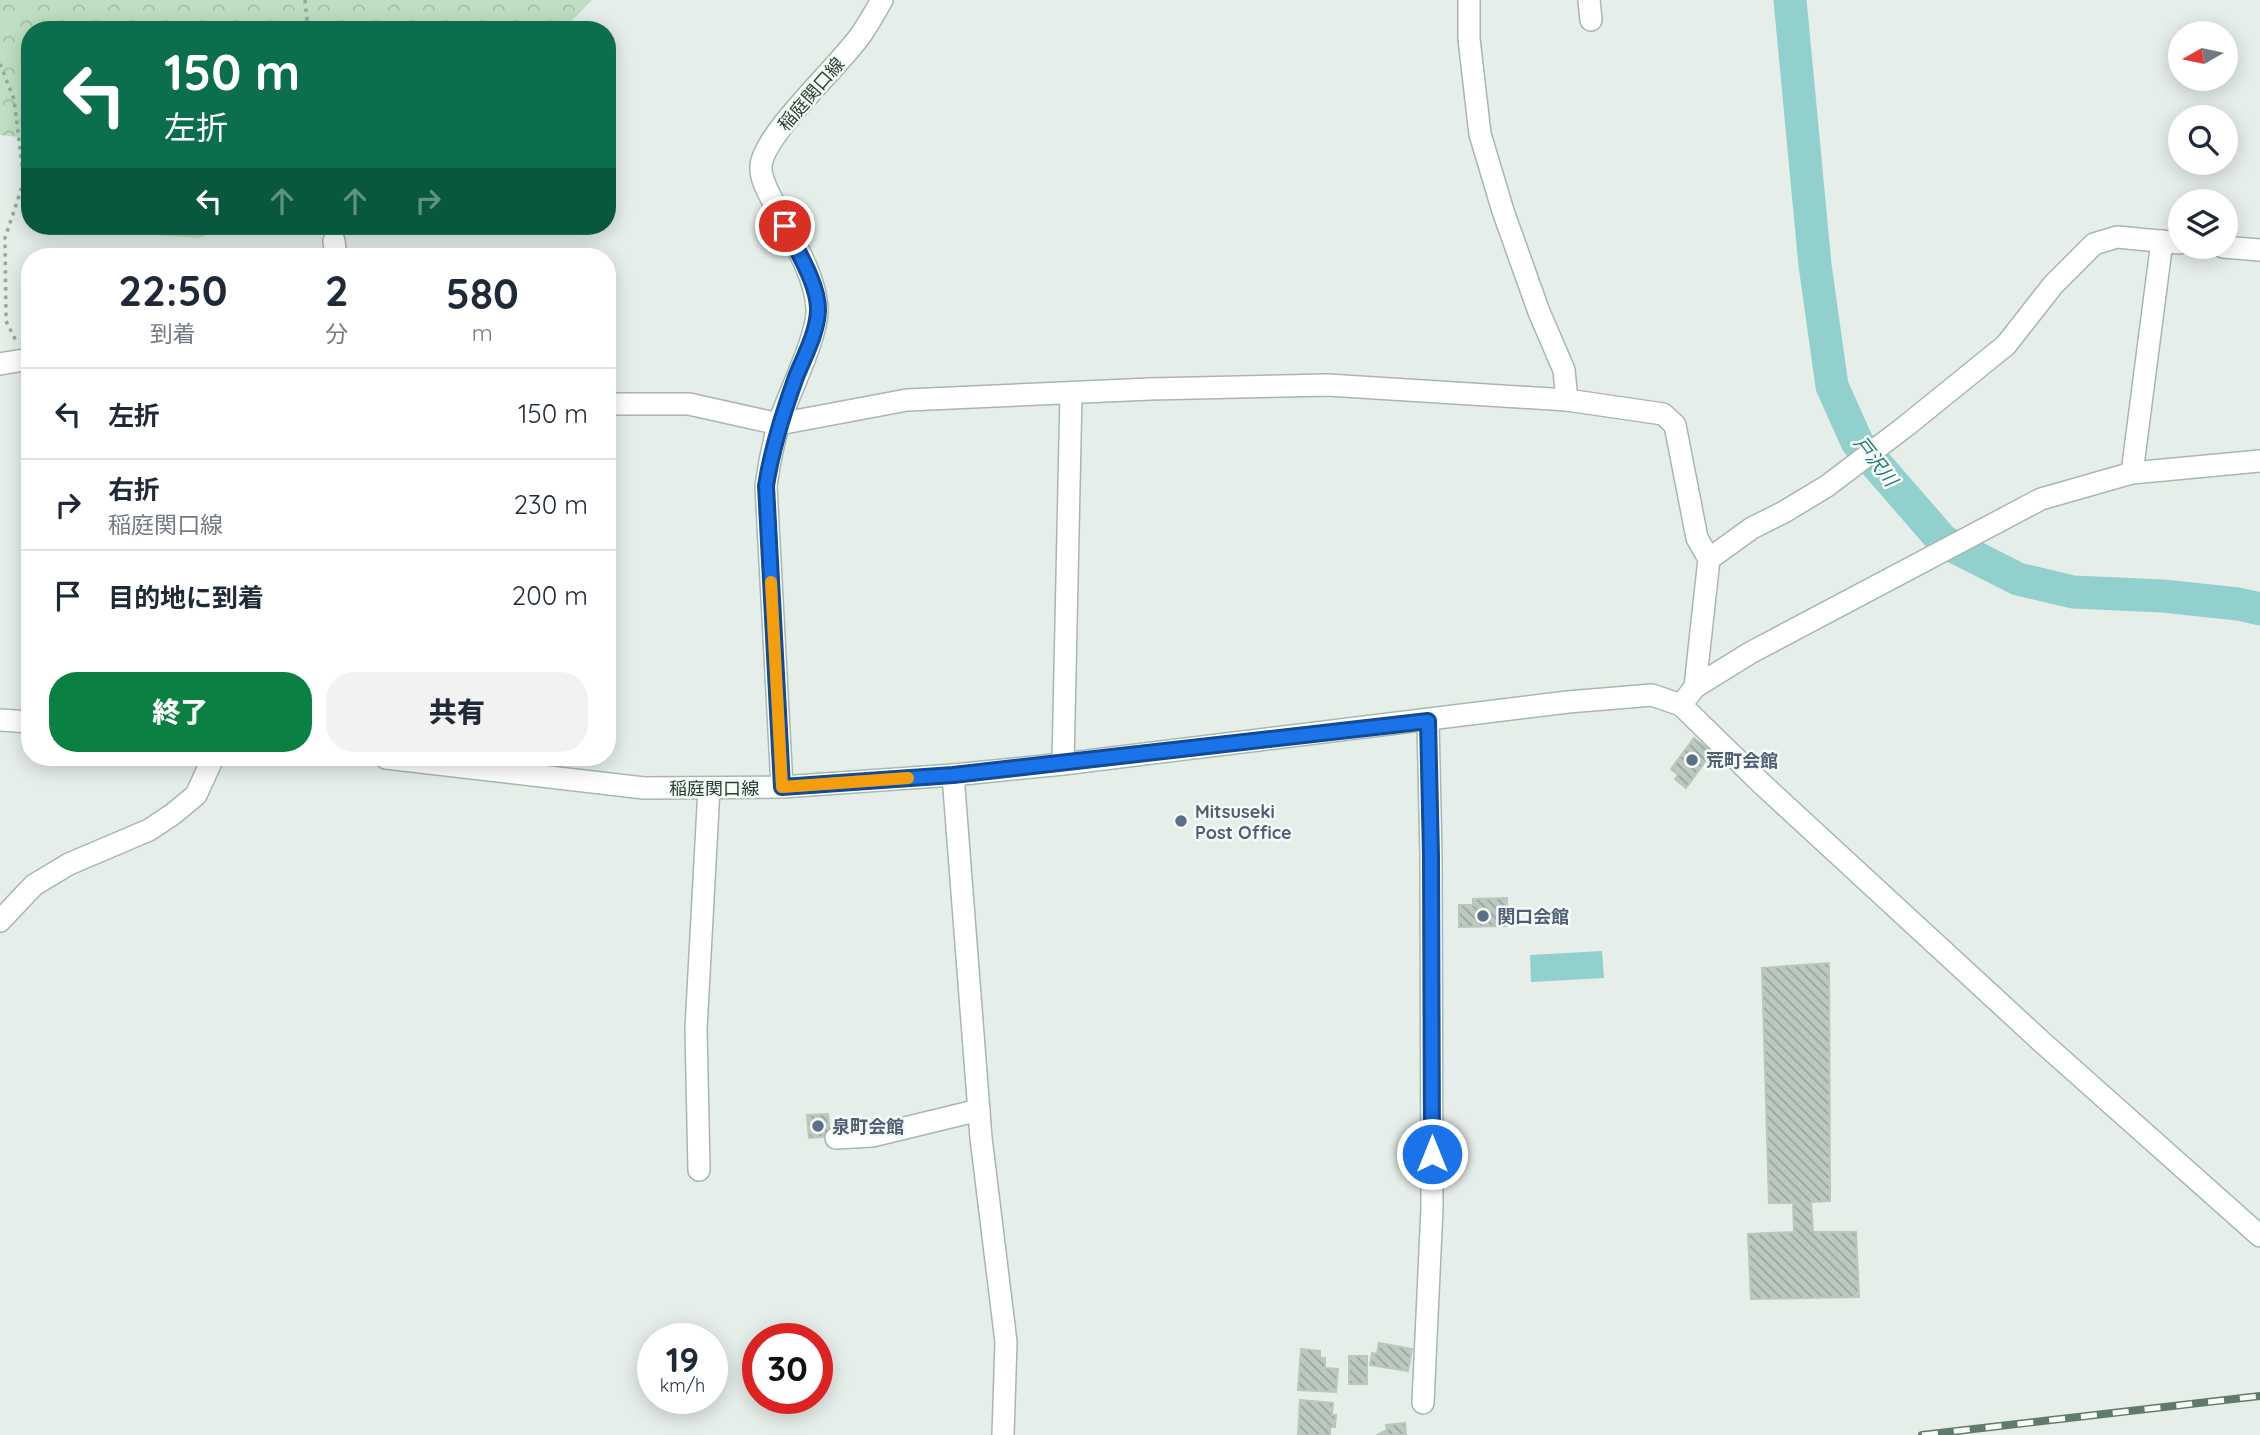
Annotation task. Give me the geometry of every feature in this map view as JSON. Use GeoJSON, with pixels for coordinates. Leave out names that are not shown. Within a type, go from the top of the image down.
{"type":"FeatureCollection","features":[{"type":"Feature","properties":{"kind":"street","name":"稲庭関口線"},"geometry":{"type":"LineString","coordinates":[[455,766],[644,788],[782,787],[766,486],[779,424],[813,333],[818,310],[814,290],[765,185],[761,166],[768,146],[782,126],[860,37],[883,0]]}},
{"type":"Feature","properties":{"kind":"street"},"geometry":{"type":"LineString","coordinates":[[1469,0],[1469,39],[1480,134],[1539,312],[1564,370],[1567,400]]}},
{"type":"Feature","properties":{"kind":"street"},"geometry":{"type":"LineString","coordinates":[[1709,559],[1752,528],[1827,485],[1906,426],[2006,345],[2053,285],[2094,244],[2117,237],[2168,242]]}},
{"type":"Feature","properties":{"kind":"street"},"geometry":{"type":"LineString","coordinates":[[2238,248],[2260,250]]}},
{"type":"Feature","properties":{"kind":"street"},"geometry":{"type":"LineString","coordinates":[[2133,472],[2168,259]]}},
{"type":"Feature","properties":{"kind":"street"},"geometry":{"type":"LineString","coordinates":[[0,364],[21,355]]}},
{"type":"Feature","properties":{"kind":"street"},"geometry":{"type":"LineString","coordinates":[[616,404],[689,404],[779,424],[907,400],[1328,385],[1567,400],[1663,414],[1675,425],[1697,538],[1709,559],[1695,687]]}},
{"type":"Feature","properties":{"kind":"street"},"geometry":{"type":"LineString","coordinates":[[1063,764],[1071,393]]}},
{"type":"Feature","properties":{"kind":"street"},"geometry":{"type":"LineString","coordinates":[[1681,705],[1695,687],[1750,653],[2041,499],[2133,472],[2260,461]]}},
{"type":"Feature","properties":{"kind":"street"},"geometry":{"type":"LineString","coordinates":[[782,787],[1063,764],[1568,702],[1652,695],[1681,705],[1762,784],[2033,1034],[2260,1236]]}},
{"type":"Feature","properties":{"kind":"street"},"geometry":{"type":"LineString","coordinates":[[0,720],[21,721]]}},
{"type":"Feature","properties":{"kind":"street"},"geometry":{"type":"LineString","coordinates":[[1423,1403],[1432,1208],[1428,721]]}},
{"type":"Feature","properties":{"kind":"street"},"geometry":{"type":"LineString","coordinates":[[0,921],[34,885],[69,864],[149,830],[173,814],[196,795],[209,766]]}},
{"type":"Feature","properties":{"kind":"street"},"geometry":{"type":"LineString","coordinates":[[953,775],[979,1110],[1006,1342],[1003,1435]]}},
{"type":"Feature","properties":{"kind":"street"},"geometry":{"type":"LineString","coordinates":[[699,1170],[696,1029],[709,788]]}},
{"type":"Feature","properties":{"kind":"street"},"geometry":{"type":"LineString","coordinates":[[836,1138],[872,1136],[979,1110]]}},
{"type":"Feature","properties":{"kind":"path"},"geometry":{"type":"LineString","coordinates":[[305,0],[306,21]]}},
{"type":"Feature","properties":{"kind":"path"},"geometry":{"type":"LineString","coordinates":[[0,64],[14,99],[21,156]]}},
{"type":"Feature","properties":{"kind":"path"},"geometry":{"type":"LineString","coordinates":[[21,190],[5,238],[6,321],[21,347]]}},
{"type":"Feature","properties":{"kind":"green space"},"geometry":{"type":"Polygon","coordinates":[[[0,0],[592,0],[572,21],[21,21],[21,137],[0,135],[0,0]]]}},
{"type":"Feature","properties":{"kind":"green space"},"geometry":{"type":"Polygon","coordinates":[[[156,235],[207,235],[199,238],[156,235]]]}},
{"type":"Feature","properties":{"kind":"water"},"geometry":{"type":"Polygon","coordinates":[[[1602,951],[1604,978],[1531,982],[1530,955],[1602,951]]]}},
{"type":"Feature","properties":{"kind":"building","name":"荒町会館"},"geometry":{"type":"Polygon","coordinates":[[[1694,738],[1712,752],[1686,788],[1675,779],[1678,775],[1671,769],[1694,738]]]}},
{"type":"Feature","properties":{"kind":"building","name":"関口会館"},"geometry":{"type":"Polygon","coordinates":[[[1507,898],[1507,926],[1459,927],[1459,905],[1473,905],[1473,899],[1507,898]]]}},
{"type":"Feature","properties":{"kind":"building"},"geometry":{"type":"Polygon","coordinates":[[[1829,963],[1830,1201],[1811,1202],[1813,1232],[1856,1232],[1859,1297],[1751,1299],[1748,1234],[1794,1232],[1793,1203],[1769,1203],[1762,968],[1829,963]]]}},
{"type":"Feature","properties":{"kind":"building","name":"泉町会館"},"geometry":{"type":"Polygon","coordinates":[[[828,1114],[830,1136],[809,1138],[807,1115],[828,1114]]]}},
{"type":"Feature","properties":{"kind":"building"},"geometry":{"type":"Polygon","coordinates":[[[1379,1343],[1412,1349],[1408,1371],[1370,1365],[1372,1353],[1377,1354],[1379,1343]]]}},
{"type":"Feature","properties":{"kind":"building"},"geometry":{"type":"Polygon","coordinates":[[[1301,1349],[1320,1351],[1320,1358],[1325,1358],[1325,1368],[1338,1369],[1336,1392],[1298,1390],[1301,1349]]]}},
{"type":"Feature","properties":{"kind":"building"},"geometry":{"type":"Polygon","coordinates":[[[1349,1356],[1367,1356],[1367,1384],[1349,1384],[1349,1356]]]}},
{"type":"Feature","properties":{"kind":"building"},"geometry":{"type":"Polygon","coordinates":[[[1300,1400],[1333,1403],[1335,1427],[1330,1427],[1330,1435],[1298,1435],[1300,1400]]]}},
{"type":"Feature","properties":{"kind":"building"},"geometry":{"type":"Polygon","coordinates":[[[1405,1423],[1406,1435],[1377,1435],[1387,1430],[1386,1425],[1405,1423]]]}},
{"type":"Feature","properties":{"kind":"waterway","name":"戸沢川"},"geometry":{"type":"LineString","coordinates":[[1790,0],[1815,265],[1832,386],[1857,442],[1943,541],[2018,579],[2073,592],[2163,596],[2260,609]]}},
{"type":"Feature","properties":{"kind":"railway"},"geometry":{"type":"LineString","coordinates":[[1922,1435],[2260,1396]]}},
{"type":"Feature","properties":{"kind":"slow traffic"},"geometry":{"type":"LineString","coordinates":[[771,582],[782,787],[908,778]]}},
{"type":"Feature","properties":{"kind":"place","name":"荒町会館"},"geometry":{"type":"Point","coordinates":[1692,760]}},
{"type":"Feature","properties":{"kind":"place","name":"Mitsuseki Post Office"},"geometry":{"type":"Point","coordinates":[1181,821]}},
{"type":"Feature","properties":{"kind":"place","name":"関口会館"},"geometry":{"type":"Point","coordinates":[1483,916]}},
{"type":"Feature","properties":{"kind":"place","name":"泉町会館"},"geometry":{"type":"Point","coordinates":[818,1126]}},
{"type":"Feature","properties":{"kind":"route"},"geometry":{"type":"LineString","coordinates":[[785,226],[805,267],[818,310],[813,333],[779,424],[766,486],[782,787],[1063,764],[1308,733],[1428,721],[1432,1154]]}}]}
